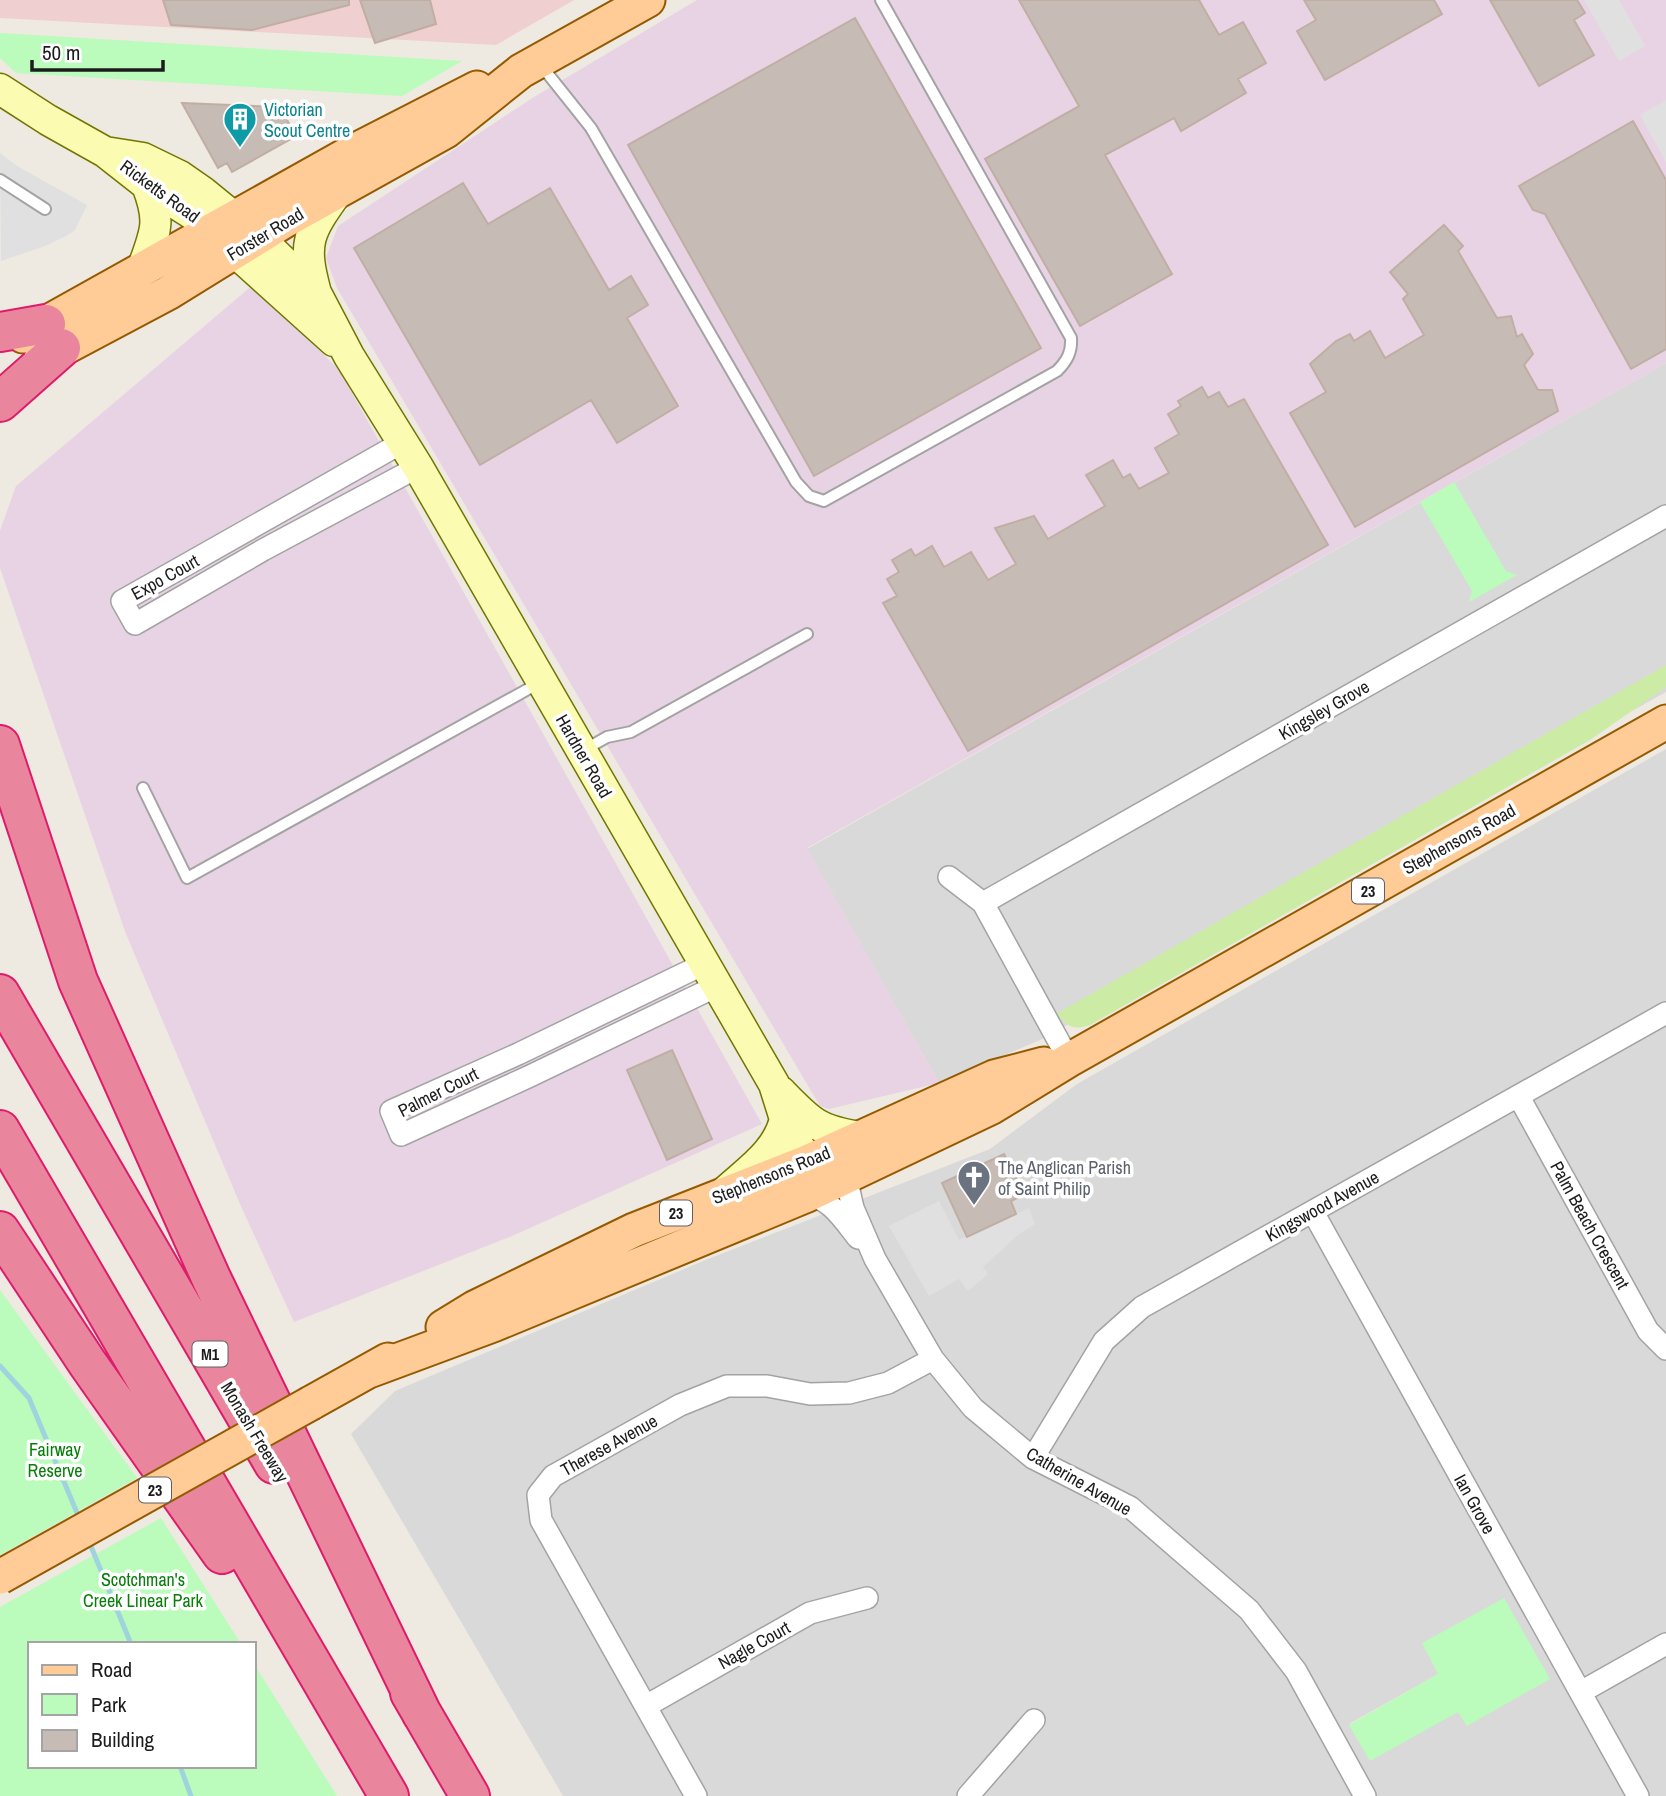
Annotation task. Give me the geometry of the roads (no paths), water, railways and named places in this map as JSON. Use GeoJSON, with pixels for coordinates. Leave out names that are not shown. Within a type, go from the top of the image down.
{"type":"FeatureCollection","features":[{"type":"Feature","properties":{"kind":"highway"},"geometry":{"type":"LineString","coordinates":[[0,332],[54,336]]}},
{"type":"Feature","properties":{"kind":"highway"},"geometry":{"type":"LineString","coordinates":[[0,402],[54,336]]}},
{"type":"Feature","properties":{"kind":"highway"},"geometry":{"type":"LineString","coordinates":[[0,745],[78,981],[99,1030],[212,1280],[422,1713]]}},
{"type":"Feature","properties":{"kind":"highway","name":"Monash Freeway"},"geometry":{"type":"LineString","coordinates":[[0,994],[135,1229],[470,1796]]}},
{"type":"Feature","properties":{"kind":"highway"},"geometry":{"type":"LineString","coordinates":[[0,1130],[382,1783]]}},
{"type":"Feature","properties":{"kind":"highway"},"geometry":{"type":"LineString","coordinates":[[0,1231],[88,1364],[382,1783]]}},
{"type":"Feature","properties":{"kind":"main road","name":"Forster Road"},"geometry":{"type":"LineString","coordinates":[[0,348],[54,336],[168,293],[236,234],[352,152],[481,86],[530,66],[648,0]]}},
{"type":"Feature","properties":{"kind":"main road","name":"Forster Road"},"geometry":{"type":"LineString","coordinates":[[0,383],[54,336],[142,270],[338,191],[446,131],[530,66]]}},
{"type":"Feature","properties":{"kind":"main road","name":"Stephensons Road"},"geometry":{"type":"LineString","coordinates":[[369,1371],[493,1325],[805,1196],[992,1107],[1069,1060],[1666,722]]}},
{"type":"Feature","properties":{"kind":"main road","name":"Stephensons Road"},"geometry":{"type":"LineString","coordinates":[[0,1577],[369,1371],[474,1308],[634,1230],[807,1162],[994,1077],[1069,1060]]}},
{"type":"Feature","properties":{"kind":"main road"},"geometry":{"type":"LineString","coordinates":[[807,1162],[846,1177]]}},
{"type":"Feature","properties":{"kind":"street","name":"Ricketts Road"},"geometry":{"type":"LineString","coordinates":[[0,89],[105,152],[147,185],[236,234]]}},
{"type":"Feature","properties":{"kind":"street","name":"Ricketts Road"},"geometry":{"type":"LineString","coordinates":[[105,152],[143,158],[180,176],[236,234]]}},
{"type":"Feature","properties":{"kind":"street"},"geometry":{"type":"LineString","coordinates":[[142,270],[158,225],[147,185]]}},
{"type":"Feature","properties":{"kind":"street"},"geometry":{"type":"LineString","coordinates":[[316,293],[308,264],[308,246],[313,226],[338,191]]}},
{"type":"Feature","properties":{"kind":"street","name":"Hardner Road"},"geometry":{"type":"LineString","coordinates":[[236,234],[316,293],[349,356],[410,454],[774,1084],[785,1119],[807,1162]]}},
{"type":"Feature","properties":{"kind":"street","name":"Hardner Road"},"geometry":{"type":"LineString","coordinates":[[236,234],[349,356]]}},
{"type":"Feature","properties":{"kind":"street","name":"Expo Court"},"geometry":{"type":"LineString","coordinates":[[410,454],[263,550],[135,624],[122,601],[251,528],[410,454]]}},
{"type":"Feature","properties":{"kind":"street","name":"Kingsley Grove"},"geometry":{"type":"LineString","coordinates":[[983,903],[1666,516]]}},
{"type":"Feature","properties":{"kind":"street"},"geometry":{"type":"LineString","coordinates":[[251,528],[263,550]]}},
{"type":"Feature","properties":{"kind":"street"},"geometry":{"type":"LineString","coordinates":[[949,877],[983,903],[1069,1060]]}},
{"type":"Feature","properties":{"kind":"street","name":"Palmer Court"},"geometry":{"type":"LineString","coordinates":[[710,975],[528,1077],[401,1135],[391,1111],[518,1054],[710,975]]}},
{"type":"Feature","properties":{"kind":"street","name":"Kingswood Avenue"},"geometry":{"type":"LineString","coordinates":[[1033,1458],[1104,1341],[1142,1307],[1666,1013]]}},
{"type":"Feature","properties":{"kind":"street"},"geometry":{"type":"LineString","coordinates":[[518,1054],[528,1077]]}},
{"type":"Feature","properties":{"kind":"street"},"geometry":{"type":"LineString","coordinates":[[774,1084],[817,1126],[830,1132],[861,1137]]}},
{"type":"Feature","properties":{"kind":"street","name":"Palm Beach Crescent"},"geometry":{"type":"LineString","coordinates":[[1519,1097],[1648,1331],[1666,1349]]}},
{"type":"Feature","properties":{"kind":"street"},"geometry":{"type":"LineString","coordinates":[[723,1194],[774,1146],[785,1119]]}},
{"type":"Feature","properties":{"kind":"street","name":"Catherine Avenue"},"geometry":{"type":"LineString","coordinates":[[846,1177],[853,1208],[875,1259],[933,1359],[973,1408],[1033,1458],[1130,1507],[1249,1610],[1296,1671],[1365,1796]]}},
{"type":"Feature","properties":{"kind":"street","name":"Catherine Avenue"},"geometry":{"type":"LineString","coordinates":[[805,1196],[816,1197],[828,1204],[875,1259]]}},
{"type":"Feature","properties":{"kind":"street","name":"Ian Grove"},"geometry":{"type":"LineString","coordinates":[[1313,1212],[1638,1796]]}},
{"type":"Feature","properties":{"kind":"street","name":"Therese Avenue"},"geometry":{"type":"LineString","coordinates":[[696,1796],[541,1520],[538,1495],[553,1476],[680,1405],[727,1386],[767,1386],[810,1394],[849,1393],[888,1383],[933,1359]]}},
{"type":"Feature","properties":{"kind":"street","name":"Nagle Court"},"geometry":{"type":"LineString","coordinates":[[646,1706],[810,1613],[867,1598]]}},
{"type":"Feature","properties":{"kind":"street"},"geometry":{"type":"LineString","coordinates":[[1581,1692],[1666,1644]]}},
{"type":"Feature","properties":{"kind":"street"},"geometry":{"type":"LineString","coordinates":[[968,1796],[1034,1720]]}},
{"type":"Feature","properties":{"kind":"lane"},"geometry":{"type":"LineString","coordinates":[[530,66],[591,128],[796,482],[809,496],[824,501],[1057,371],[1069,356],[1072,346],[1071,338],[881,0]]}},
{"type":"Feature","properties":{"kind":"lane"},"geometry":{"type":"LineString","coordinates":[[0,180],[45,209]]}},
{"type":"Feature","properties":{"kind":"lane"},"geometry":{"type":"LineString","coordinates":[[582,751],[607,737],[631,732],[807,634]]}},
{"type":"Feature","properties":{"kind":"lane"},"geometry":{"type":"LineString","coordinates":[[143,788],[187,878],[541,681]]}},
{"type":"Feature","properties":{"kind":"waterway"},"geometry":{"type":"LineString","coordinates":[[0,1366],[29,1398],[80,1520]]}},
{"type":"Feature","properties":{"kind":"waterway"},"geometry":{"type":"LineString","coordinates":[[88,1539],[130,1642]]}},
{"type":"Feature","properties":{"kind":"waterway"},"geometry":{"type":"LineString","coordinates":[[181,1768],[191,1796]]}},
{"type":"Feature","properties":{"kind":"place","name":"Victorian Scout Centre"},"geometry":{"type":"Point","coordinates":[240,149]}},
{"type":"Feature","properties":{"kind":"place","name":"The Anglican Parish of Saint Philip"},"geometry":{"type":"Point","coordinates":[974,1207]}},
{"type":"Feature","properties":{"kind":"park label","name":"Fairway Reserve"},"geometry":{"type":"Point","coordinates":[55,1459]}},
{"type":"Feature","properties":{"kind":"park label","name":"Scotchman's Creek Linear Park"},"geometry":{"type":"Point","coordinates":[143,1589]}}]}
